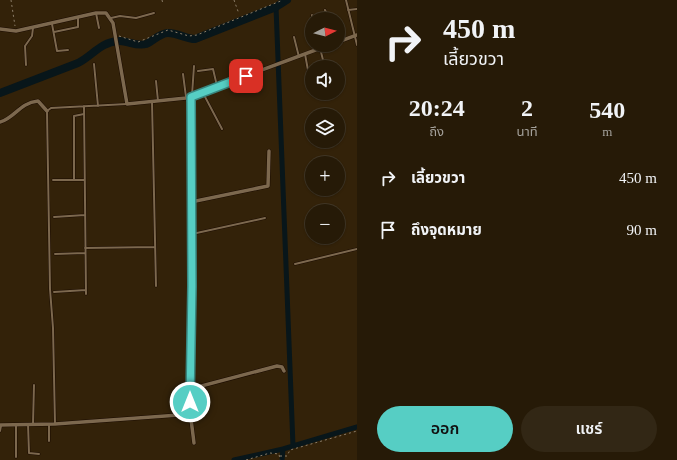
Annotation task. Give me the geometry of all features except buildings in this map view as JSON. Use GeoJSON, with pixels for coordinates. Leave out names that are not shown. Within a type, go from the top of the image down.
{"type":"FeatureCollection","features":[{"type":"Feature","properties":{"kind":"street"},"geometry":{"type":"LineString","coordinates":[[0,29],[16,31],[96,13],[106,13],[111,18],[127,104],[158,102],[190,97],[310,52]]}},
{"type":"Feature","properties":{"kind":"street"},"geometry":{"type":"LineString","coordinates":[[345,39],[356,35]]}},
{"type":"Feature","properties":{"kind":"street"},"geometry":{"type":"LineString","coordinates":[[190,97],[192,234],[190,406],[188,411],[191,419],[194,443]]}},
{"type":"Feature","properties":{"kind":"street"},"geometry":{"type":"LineString","coordinates":[[0,122],[8,119],[16,110],[31,102],[38,101],[47,111]]}},
{"type":"Feature","properties":{"kind":"street"},"geometry":{"type":"LineString","coordinates":[[191,202],[268,186],[269,151]]}},
{"type":"Feature","properties":{"kind":"street"},"geometry":{"type":"LineString","coordinates":[[190,389],[277,366],[282,367],[284,371]]}},
{"type":"Feature","properties":{"kind":"street"},"geometry":{"type":"LineString","coordinates":[[0,424],[49,425],[179,415],[188,411]]}},
{"type":"Feature","properties":{"kind":"lane"},"geometry":{"type":"LineString","coordinates":[[346,0],[356,35],[357,45]]}},
{"type":"Feature","properties":{"kind":"lane"},"geometry":{"type":"LineString","coordinates":[[348,10],[357,9]]}},
{"type":"Feature","properties":{"kind":"lane"},"geometry":{"type":"LineString","coordinates":[[96,13],[98,28]]}},
{"type":"Feature","properties":{"kind":"lane"},"geometry":{"type":"LineString","coordinates":[[111,18],[120,16],[136,18],[154,13]]}},
{"type":"Feature","properties":{"kind":"lane"},"geometry":{"type":"LineString","coordinates":[[54,32],[78,27],[78,17]]}},
{"type":"Feature","properties":{"kind":"lane"},"geometry":{"type":"LineString","coordinates":[[52,22],[57,51],[68,50]]}},
{"type":"Feature","properties":{"kind":"lane"},"geometry":{"type":"LineString","coordinates":[[26,65],[26,45],[32,36],[32,27]]}},
{"type":"Feature","properties":{"kind":"lane"},"geometry":{"type":"LineString","coordinates":[[294,37],[299,56]]}},
{"type":"Feature","properties":{"kind":"lane"},"geometry":{"type":"LineString","coordinates":[[305,54],[306,60]]}},
{"type":"Feature","properties":{"kind":"lane"},"geometry":{"type":"LineString","coordinates":[[94,64],[98,106]]}},
{"type":"Feature","properties":{"kind":"lane"},"geometry":{"type":"LineString","coordinates":[[190,97],[194,66]]}},
{"type":"Feature","properties":{"kind":"lane"},"geometry":{"type":"LineString","coordinates":[[198,71],[213,70],[217,87]]}},
{"type":"Feature","properties":{"kind":"lane"},"geometry":{"type":"LineString","coordinates":[[183,74],[190,97]]}},
{"type":"Feature","properties":{"kind":"lane"},"geometry":{"type":"LineString","coordinates":[[156,81],[158,102]]}},
{"type":"Feature","properties":{"kind":"lane"},"geometry":{"type":"LineString","coordinates":[[203,93],[222,129]]}},
{"type":"Feature","properties":{"kind":"lane"},"geometry":{"type":"LineString","coordinates":[[152,102],[156,286]]}},
{"type":"Feature","properties":{"kind":"lane"},"geometry":{"type":"LineString","coordinates":[[55,424],[53,328],[50,289],[47,111],[49,108],[127,104]]}},
{"type":"Feature","properties":{"kind":"lane"},"geometry":{"type":"LineString","coordinates":[[84,106],[86,294]]}},
{"type":"Feature","properties":{"kind":"lane"},"geometry":{"type":"LineString","coordinates":[[74,180],[74,116],[84,114]]}},
{"type":"Feature","properties":{"kind":"lane"},"geometry":{"type":"LineString","coordinates":[[53,180],[84,180]]}},
{"type":"Feature","properties":{"kind":"lane"},"geometry":{"type":"LineString","coordinates":[[54,217],[84,215]]}},
{"type":"Feature","properties":{"kind":"lane"},"geometry":{"type":"LineString","coordinates":[[192,234],[265,218]]}},
{"type":"Feature","properties":{"kind":"lane"},"geometry":{"type":"LineString","coordinates":[[85,248],[155,247]]}},
{"type":"Feature","properties":{"kind":"lane"},"geometry":{"type":"LineString","coordinates":[[295,264],[357,249]]}},
{"type":"Feature","properties":{"kind":"lane"},"geometry":{"type":"LineString","coordinates":[[56,254],[85,253]]}},
{"type":"Feature","properties":{"kind":"lane"},"geometry":{"type":"LineString","coordinates":[[54,292],[86,290]]}},
{"type":"Feature","properties":{"kind":"lane"},"geometry":{"type":"LineString","coordinates":[[33,424],[34,385]]}},
{"type":"Feature","properties":{"kind":"lane"},"geometry":{"type":"LineString","coordinates":[[0,424],[0,431]]}},
{"type":"Feature","properties":{"kind":"lane"},"geometry":{"type":"LineString","coordinates":[[16,424],[16,457]]}},
{"type":"Feature","properties":{"kind":"lane"},"geometry":{"type":"LineString","coordinates":[[28,424],[29,451],[31,454],[39,454]]}},
{"type":"Feature","properties":{"kind":"lane"},"geometry":{"type":"LineString","coordinates":[[49,425],[49,441]]}},
{"type":"Feature","properties":{"kind":"path"},"geometry":{"type":"LineString","coordinates":[[11,0],[16,31]]}},
{"type":"Feature","properties":{"kind":"path"},"geometry":{"type":"LineString","coordinates":[[162,0],[163,4]]}},
{"type":"Feature","properties":{"kind":"path"},"geometry":{"type":"LineString","coordinates":[[234,0],[238,14]]}},
{"type":"Feature","properties":{"kind":"path"},"geometry":{"type":"LineString","coordinates":[[119,36],[138,42],[168,30],[189,36],[197,35],[283,0]]}},
{"type":"Feature","properties":{"kind":"path"},"geometry":{"type":"LineString","coordinates":[[246,460],[270,454],[287,456],[290,450],[357,431]]}},
{"type":"Feature","properties":{"kind":"waterway"},"geometry":{"type":"LineString","coordinates":[[0,93],[78,63],[112,42],[121,41],[142,45],[149,43],[165,33],[195,39],[276,7],[287,0]]}},
{"type":"Feature","properties":{"kind":"waterway"},"geometry":{"type":"LineString","coordinates":[[276,7],[293,446]]}},
{"type":"Feature","properties":{"kind":"waterway"},"geometry":{"type":"LineString","coordinates":[[234,460],[283,449],[357,427]]}},
{"type":"Feature","properties":{"kind":"waterway"},"geometry":{"type":"LineString","coordinates":[[282,460],[283,449]]}},
{"type":"Feature","properties":{"kind":"route"},"geometry":{"type":"LineString","coordinates":[[190,402],[190,311],[192,286],[191,97],[246,76]]}}]}
